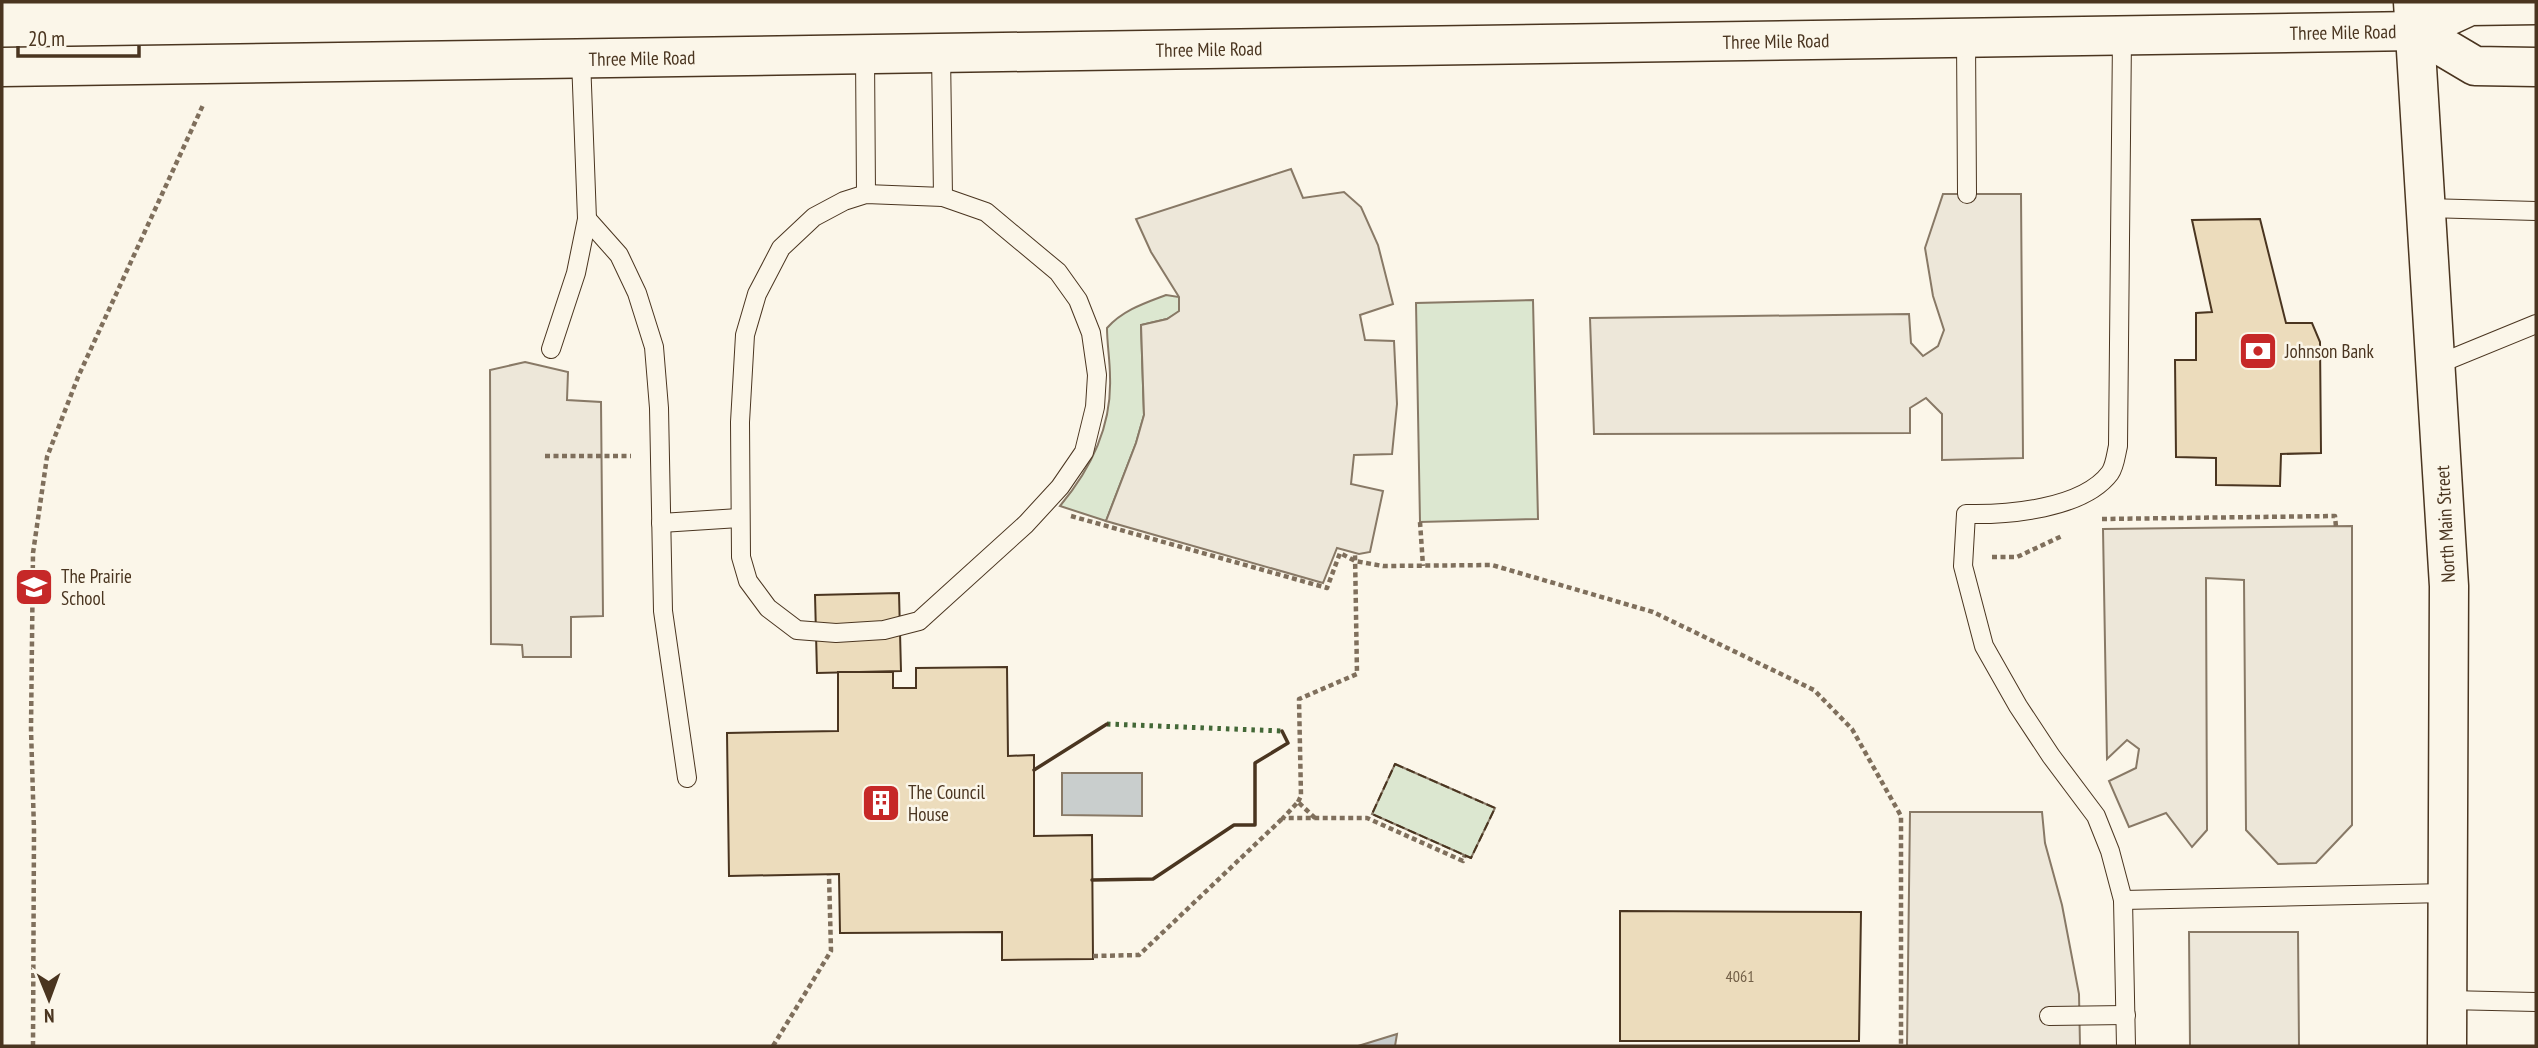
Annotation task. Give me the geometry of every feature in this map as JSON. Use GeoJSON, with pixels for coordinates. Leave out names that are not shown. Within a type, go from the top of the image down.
{"type":"FeatureCollection","features":[{"type":"Feature","properties":{"kind":"street","name":"Three Mile Road"},"geometry":{"type":"LineString","coordinates":[[2,67],[2122,36],[2414,17],[2470,6],[2536,5]]}},
{"type":"Feature","properties":{"kind":"street","name":"Three Mile Road"},"geometry":{"type":"LineString","coordinates":[[2414,17],[2475,66],[2536,67]]}},
{"type":"Feature","properties":{"kind":"street","name":"North Main Street"},"geometry":{"type":"LineString","coordinates":[[2414,17],[2449,586],[2447,1046]]}},
{"type":"Feature","properties":{"kind":"lane"},"geometry":{"type":"LineString","coordinates":[[2122,36],[2118,446],[2111,472],[2087,492],[2043,509],[1999,515],[1966,514],[1964,566],[1984,646],[2018,706],[2096,816],[2110,851],[2123,900],[2126,1046]]}},
{"type":"Feature","properties":{"kind":"lane"},"geometry":{"type":"LineString","coordinates":[[1966,38],[1967,194]]}},
{"type":"Feature","properties":{"kind":"lane"},"geometry":{"type":"LineString","coordinates":[[942,53],[943,197]]}},
{"type":"Feature","properties":{"kind":"lane"},"geometry":{"type":"LineString","coordinates":[[865,54],[866,194]]}},
{"type":"Feature","properties":{"kind":"lane"},"geometry":{"type":"LineString","coordinates":[[551,349],[576,273],[587,219],[580,59]]}},
{"type":"Feature","properties":{"kind":"lane"},"geometry":{"type":"LineString","coordinates":[[866,194],[943,197],[986,212],[1058,272],[1078,300],[1091,332],[1097,375],[1095,407],[1084,452],[1060,488],[1026,524],[919,621],[884,630],[836,633],[797,631],[768,608],[748,581],[741,556],[740,422],[745,335],[757,294],[781,248],[814,217],[844,201],[866,194]]}},
{"type":"Feature","properties":{"kind":"lane"},"geometry":{"type":"LineString","coordinates":[[2426,208],[2536,211]]}},
{"type":"Feature","properties":{"kind":"lane"},"geometry":{"type":"LineString","coordinates":[[587,219],[619,255],[641,304],[654,347],[663,611],[687,778]]}},
{"type":"Feature","properties":{"kind":"lane"},"geometry":{"type":"LineString","coordinates":[[2436,365],[2536,324]]}},
{"type":"Feature","properties":{"kind":"lane"},"geometry":{"type":"LineString","coordinates":[[661,523],[739,518]]}},
{"type":"Feature","properties":{"kind":"lane"},"geometry":{"type":"LineString","coordinates":[[2123,900],[2446,893]]}},
{"type":"Feature","properties":{"kind":"lane"},"geometry":{"type":"LineString","coordinates":[[2448,1000],[2536,1002]]}},
{"type":"Feature","properties":{"kind":"lane"},"geometry":{"type":"LineString","coordinates":[[2049,1016],[2126,1015]]}},
{"type":"Feature","properties":{"kind":"path"},"geometry":{"type":"LineString","coordinates":[[33,1046],[33,553],[47,457],[78,377],[223,64]]}},
{"type":"Feature","properties":{"kind":"path"},"geometry":{"type":"LineString","coordinates":[[545,456],[659,456]]}},
{"type":"Feature","properties":{"kind":"path"},"geometry":{"type":"LineString","coordinates":[[2097,519],[2335,516],[2336,527]]}},
{"type":"Feature","properties":{"kind":"path"},"geometry":{"type":"LineString","coordinates":[[1420,522],[1423,566]]}},
{"type":"Feature","properties":{"kind":"path"},"geometry":{"type":"LineString","coordinates":[[1964,556],[2017,557],[2063,535]]}},
{"type":"Feature","properties":{"kind":"path"},"geometry":{"type":"LineString","coordinates":[[1093,956],[1139,955],[1298,802],[1301,796],[1299,699],[1357,674],[1355,552]]}},
{"type":"Feature","properties":{"kind":"path"},"geometry":{"type":"LineString","coordinates":[[1355,561],[1383,566],[1492,565],[1654,612],[1814,690],[1852,729],[1901,816],[1901,1046]]}},
{"type":"Feature","properties":{"kind":"path"},"geometry":{"type":"LineString","coordinates":[[1298,802],[1315,818]]}},
{"type":"Feature","properties":{"kind":"path"},"geometry":{"type":"LineString","coordinates":[[1283,818],[1367,818],[1463,861],[1465,855]]}},
{"type":"Feature","properties":{"kind":"path"},"geometry":{"type":"LineString","coordinates":[[773,1046],[831,951],[829,875]]}},
{"type":"Feature","properties":{"kind":"green space"},"geometry":{"type":"Polygon","coordinates":[[[1166,295],[1179,297],[1179,312],[1167,319],[1141,325],[1144,415],[1106,521],[1060,506],[1090,462],[1103,430],[1110,395],[1107,328],[1127,312],[1166,295]]]}},
{"type":"Feature","properties":{"kind":"green space"},"geometry":{"type":"Polygon","coordinates":[[[1533,300],[1538,519],[1420,522],[1416,303],[1533,300]]]}},
{"type":"Feature","properties":{"kind":"green space"},"geometry":{"type":"Polygon","coordinates":[[[1395,764],[1495,808],[1471,858],[1372,814],[1395,764]]]}},
{"type":"Feature","properties":{"kind":"shaded area"},"geometry":{"type":"Polygon","coordinates":[[[1291,169],[1303,198],[1344,192],[1361,207],[1378,245],[1393,304],[1360,315],[1365,340],[1394,341],[1397,404],[1392,454],[1354,455],[1351,484],[1383,491],[1370,552],[1359,554],[1337,548],[1323,583],[1106,521],[1144,415],[1141,325],[1167,319],[1179,311],[1179,297],[1151,252],[1136,219],[1291,169]]]}},
{"type":"Feature","properties":{"kind":"shaded area"},"geometry":{"type":"Polygon","coordinates":[[[1943,194],[2021,194],[2023,458],[1942,460],[1942,414],[1926,398],[1910,408],[1910,433],[1594,434],[1590,318],[1909,314],[1911,343],[1923,356],[1938,346],[1944,330],[1933,296],[1925,248],[1943,194]]]}},
{"type":"Feature","properties":{"kind":"shaded area"},"geometry":{"type":"Polygon","coordinates":[[[525,362],[568,372],[567,400],[601,402],[603,616],[571,617],[571,657],[523,657],[522,645],[491,644],[490,370],[525,362]]]}},
{"type":"Feature","properties":{"kind":"shaded area"},"geometry":{"type":"Polygon","coordinates":[[[2352,526],[2352,825],[2316,863],[2278,864],[2246,830],[2244,580],[2206,578],[2207,830],[2192,847],[2166,813],[2129,827],[2109,781],[2136,768],[2139,749],[2127,740],[2107,759],[2103,529],[2352,526]]]}},
{"type":"Feature","properties":{"kind":"shaded area"},"geometry":{"type":"Polygon","coordinates":[[[1062,773],[1142,773],[1142,816],[1062,815],[1062,773]]]}},
{"type":"Feature","properties":{"kind":"shaded area"},"geometry":{"type":"Polygon","coordinates":[[[1910,812],[2042,812],[2045,843],[2062,905],[2079,994],[2080,1046],[1907,1046],[1910,812]]]}},
{"type":"Feature","properties":{"kind":"shaded area"},"geometry":{"type":"Polygon","coordinates":[[[2189,932],[2298,932],[2299,1046],[2190,1046],[2189,932]]]}},
{"type":"Feature","properties":{"kind":"shaded area"},"geometry":{"type":"Polygon","coordinates":[[[1397,1034],[1395,1046],[1358,1046],[1397,1034]]]}},
{"type":"Feature","properties":{"kind":"building","name":"Johnson Bank"},"geometry":{"type":"Polygon","coordinates":[[[2260,219],[2286,323],[2312,323],[2320,342],[2321,453],[2281,454],[2280,486],[2216,485],[2216,458],[2176,457],[2175,360],[2196,360],[2196,313],[2212,312],[2192,220],[2260,219]]]}},
{"type":"Feature","properties":{"kind":"building"},"geometry":{"type":"Polygon","coordinates":[[[899,593],[901,671],[817,673],[815,595],[899,593]]]}},
{"type":"Feature","properties":{"kind":"building","name":"The Council House"},"geometry":{"type":"Polygon","coordinates":[[[1007,667],[1008,756],[1034,755],[1034,836],[1092,835],[1093,959],[1002,960],[1002,932],[840,933],[839,874],[729,876],[727,733],[838,731],[838,672],[893,672],[893,688],[916,688],[916,668],[1007,667]]]}},
{"type":"Feature","properties":{"kind":"building"},"geometry":{"type":"Polygon","coordinates":[[[1620,911],[1861,912],[1859,1041],[1620,1041],[1620,911]]]}},
{"type":"Feature","properties":{"kind":"hedge"},"geometry":{"type":"LineString","coordinates":[[1107,724],[1282,731]]}},
{"type":"Feature","properties":{"kind":"fence"},"geometry":{"type":"LineString","coordinates":[[1395,764],[1495,808],[1471,858],[1372,814],[1395,764]]}},
{"type":"Feature","properties":{"kind":"wall"},"geometry":{"type":"LineString","coordinates":[[1034,770],[1107,724]]}},
{"type":"Feature","properties":{"kind":"wall"},"geometry":{"type":"LineString","coordinates":[[1092,880],[1153,879],[1234,825],[1255,825],[1255,763],[1288,743],[1282,731]]}},
{"type":"Feature","properties":{"kind":"place","name":"Johnson Bank"},"geometry":{"type":"Point","coordinates":[2258,351]}},
{"type":"Feature","properties":{"kind":"place","name":"The Prairie School"},"geometry":{"type":"Point","coordinates":[34,587]}},
{"type":"Feature","properties":{"kind":"place","name":"The Council House"},"geometry":{"type":"Point","coordinates":[881,803]}}]}
